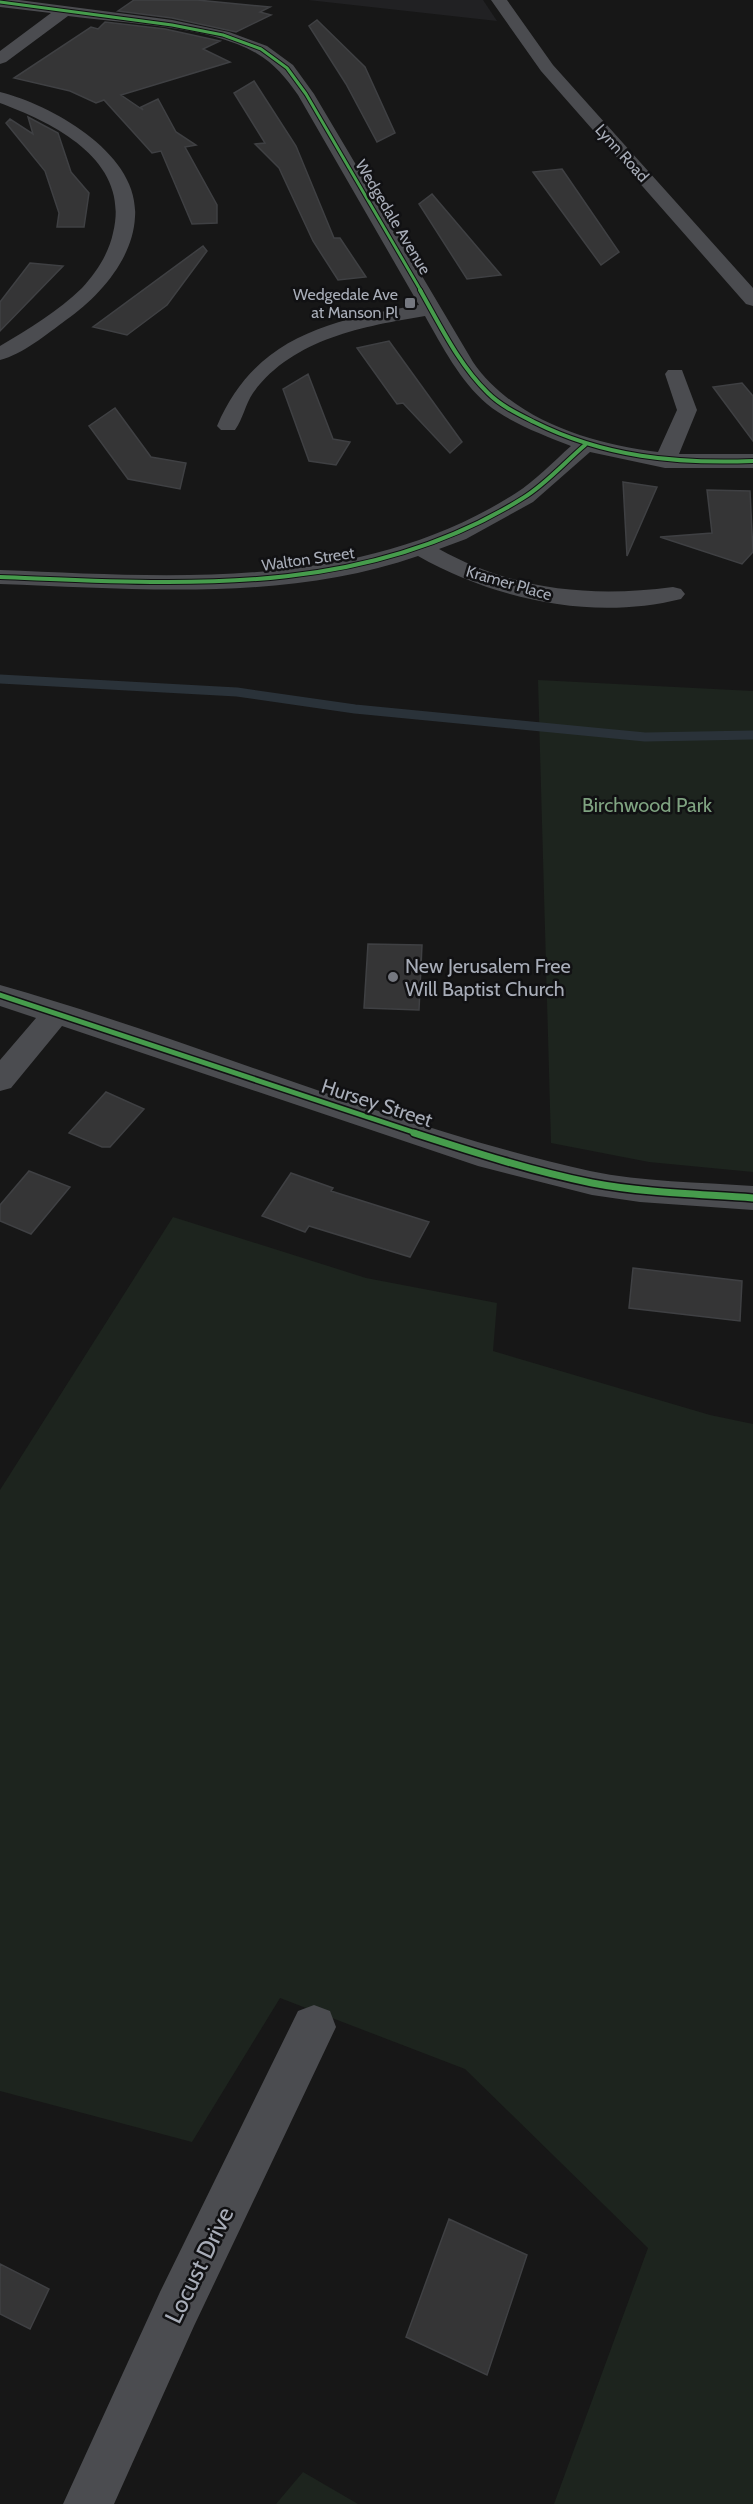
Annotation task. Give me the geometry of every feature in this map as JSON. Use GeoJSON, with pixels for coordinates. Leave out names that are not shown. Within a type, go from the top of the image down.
{"type":"FeatureCollection","features":[{"type":"Feature","properties":{"kind":"street","name":"Lynn Road"},"geometry":{"type":"LineString","coordinates":[[499,0],[547,68],[753,300]]}},
{"type":"Feature","properties":{"kind":"street","name":"Wedgedale Avenue"},"geometry":{"type":"LineString","coordinates":[[0,2],[212,32],[261,50],[287,68],[306,93],[460,358],[496,400],[546,429],[585,445],[664,461],[753,461]]}},
{"type":"Feature","properties":{"kind":"street"},"geometry":{"type":"LineString","coordinates":[[0,60],[64,11]]}},
{"type":"Feature","properties":{"kind":"street"},"geometry":{"type":"LineString","coordinates":[[0,97],[46,114],[95,150],[122,187],[126,213],[123,239],[99,280],[78,301],[0,354]]}},
{"type":"Feature","properties":{"kind":"street"},"geometry":{"type":"LineString","coordinates":[[228,426],[247,388],[271,363],[288,351],[335,330],[384,317],[431,309]]}},
{"type":"Feature","properties":{"kind":"street"},"geometry":{"type":"LineString","coordinates":[[664,461],[687,410],[675,374]]}},
{"type":"Feature","properties":{"kind":"street","name":"Walton Street"},"geometry":{"type":"LineString","coordinates":[[0,577],[234,582],[330,572],[422,549],[444,540],[532,494],[585,445]]}},
{"type":"Feature","properties":{"kind":"street","name":"Kramer Place"},"geometry":{"type":"LineString","coordinates":[[422,549],[452,566],[550,597],[622,600],[672,594]]}},
{"type":"Feature","properties":{"kind":"street","name":"Hursey Street"},"geometry":{"type":"LineString","coordinates":[[0,995],[478,1154],[553,1174],[640,1190],[753,1198]]}},
{"type":"Feature","properties":{"kind":"street"},"geometry":{"type":"LineString","coordinates":[[0,1080],[56,1013]]}},
{"type":"Feature","properties":{"kind":"street","name":"Locust Drive"},"geometry":{"type":"LineString","coordinates":[[88,2504],[177,2309],[314,2027]]}},
{"type":"Feature","properties":{"kind":"shaded area"},"geometry":{"type":"Polygon","coordinates":[[[308,0],[483,0],[497,21],[308,0]]]}},
{"type":"Feature","properties":{"kind":"green space","name":"Birchwood Park"},"geometry":{"type":"Polygon","coordinates":[[[538,680],[753,691],[753,1172],[649,1162],[551,1143],[538,680]]]}},
{"type":"Feature","properties":{"kind":"green space"},"geometry":{"type":"Polygon","coordinates":[[[173,1217],[366,1278],[497,1303],[493,1351],[710,1415],[753,1424],[753,2504],[554,2504],[648,2248],[465,2069],[280,1998],[192,2142],[0,2091],[0,1490],[173,1217]]]}},
{"type":"Feature","properties":{"kind":"green space"},"geometry":{"type":"Polygon","coordinates":[[[303,2472],[358,2504],[276,2504],[303,2472]]]}},
{"type":"Feature","properties":{"kind":"building"},"geometry":{"type":"Polygon","coordinates":[[[134,0],[197,0],[270,7],[260,12],[271,15],[236,32],[172,18],[118,11],[134,0]]]}},
{"type":"Feature","properties":{"kind":"building"},"geometry":{"type":"Polygon","coordinates":[[[317,20],[365,67],[395,133],[377,142],[346,84],[309,26],[317,20]]]}},
{"type":"Feature","properties":{"kind":"building"},"geometry":{"type":"Polygon","coordinates":[[[105,22],[165,29],[220,41],[203,49],[230,62],[121,95],[143,110],[141,107],[158,99],[176,132],[196,145],[185,147],[217,205],[217,223],[192,224],[161,151],[152,153],[104,100],[96,103],[70,91],[14,78],[91,27],[98,29],[105,22]]]}},
{"type":"Feature","properties":{"kind":"building"},"geometry":{"type":"Polygon","coordinates":[[[254,81],[296,146],[334,238],[340,238],[366,277],[338,280],[313,241],[279,168],[255,144],[265,143],[234,93],[254,81]]]}},
{"type":"Feature","properties":{"kind":"building"},"geometry":{"type":"Polygon","coordinates":[[[28,117],[58,133],[71,172],[89,193],[84,227],[57,227],[59,213],[45,171],[6,123],[10,119],[33,134],[28,117]]]}},
{"type":"Feature","properties":{"kind":"building"},"geometry":{"type":"Polygon","coordinates":[[[562,169],[619,252],[601,265],[533,172],[562,169]]]}},
{"type":"Feature","properties":{"kind":"building"},"geometry":{"type":"Polygon","coordinates":[[[432,194],[501,275],[467,279],[419,204],[432,194]]]}},
{"type":"Feature","properties":{"kind":"building"},"geometry":{"type":"Polygon","coordinates":[[[203,246],[207,251],[167,305],[127,335],[93,327],[203,246]]]}},
{"type":"Feature","properties":{"kind":"building"},"geometry":{"type":"Polygon","coordinates":[[[30,263],[63,266],[0,331],[0,302],[30,263]]]}},
{"type":"Feature","properties":{"kind":"building"},"geometry":{"type":"Polygon","coordinates":[[[389,341],[462,442],[450,453],[403,403],[397,404],[357,348],[389,341]]]}},
{"type":"Feature","properties":{"kind":"building"},"geometry":{"type":"Polygon","coordinates":[[[308,374],[333,439],[350,442],[336,465],[309,461],[283,389],[308,374]]]}},
{"type":"Feature","properties":{"kind":"building"},"geometry":{"type":"Polygon","coordinates":[[[742,383],[753,396],[753,441],[713,387],[742,383]]]}},
{"type":"Feature","properties":{"kind":"building"},"geometry":{"type":"Polygon","coordinates":[[[115,408],[151,457],[186,463],[180,489],[128,479],[89,426],[115,408]]]}},
{"type":"Feature","properties":{"kind":"building"},"geometry":{"type":"Polygon","coordinates":[[[623,482],[657,487],[627,556],[623,482]]]}},
{"type":"Feature","properties":{"kind":"building"},"geometry":{"type":"Polygon","coordinates":[[[707,490],[750,491],[753,552],[742,564],[660,537],[712,533],[707,490]]]}},
{"type":"Feature","properties":{"kind":"building","name":"New Jerusalem Free Will Baptist Church"},"geometry":{"type":"Polygon","coordinates":[[[368,944],[422,945],[419,1010],[364,1008],[368,944]]]}},
{"type":"Feature","properties":{"kind":"building"},"geometry":{"type":"Polygon","coordinates":[[[106,1092],[144,1109],[110,1147],[102,1147],[69,1133],[106,1092]]]}},
{"type":"Feature","properties":{"kind":"building"},"geometry":{"type":"Polygon","coordinates":[[[29,1171],[70,1187],[31,1234],[0,1221],[0,1205],[29,1171]]]}},
{"type":"Feature","properties":{"kind":"building"},"geometry":{"type":"Polygon","coordinates":[[[291,1173],[333,1188],[331,1191],[429,1222],[410,1257],[309,1226],[305,1232],[262,1216],[291,1173]]]}},
{"type":"Feature","properties":{"kind":"building"},"geometry":{"type":"Polygon","coordinates":[[[633,1268],[742,1281],[740,1321],[629,1308],[633,1268]]]}},
{"type":"Feature","properties":{"kind":"building"},"geometry":{"type":"Polygon","coordinates":[[[449,2219],[527,2255],[487,2375],[406,2337],[449,2219]]]}},
{"type":"Feature","properties":{"kind":"building"},"geometry":{"type":"Polygon","coordinates":[[[0,2264],[49,2289],[30,2329],[0,2314],[0,2264]]]}},
{"type":"Feature","properties":{"kind":"waterway"},"geometry":{"type":"LineString","coordinates":[[0,679],[237,692],[355,709],[645,737],[753,735]]}},
{"type":"Feature","properties":{"kind":"cycle path"},"geometry":{"type":"LineString","coordinates":[[0,2],[172,25],[223,35],[261,49],[287,68],[306,94],[447,337],[474,378],[494,399],[512,411],[556,433],[611,451],[638,457],[695,462],[753,461]]}},
{"type":"Feature","properties":{"kind":"cycle path"},"geometry":{"type":"LineString","coordinates":[[0,577],[155,582],[233,581],[311,574],[387,559],[458,535],[525,497],[585,445]]}},
{"type":"Feature","properties":{"kind":"cycle path"},"geometry":{"type":"LineString","coordinates":[[0,995],[478,1154],[592,1183],[640,1190],[753,1198]]}},
{"type":"Feature","properties":{"kind":"place","name":"Wedgedale Ave at Manson Pl"},"geometry":{"type":"Point","coordinates":[410,303]}},
{"type":"Feature","properties":{"kind":"place","name":"New Jerusalem Free Will Baptist Church"},"geometry":{"type":"Point","coordinates":[393,977]}}]}
